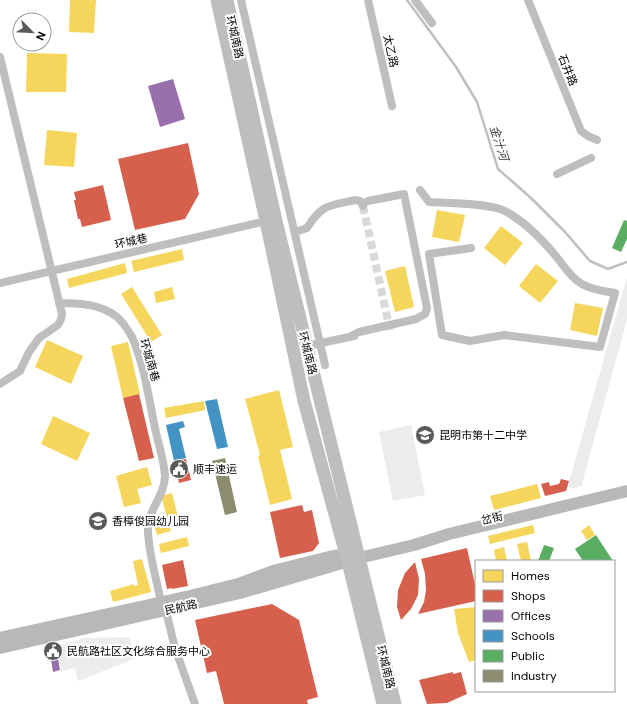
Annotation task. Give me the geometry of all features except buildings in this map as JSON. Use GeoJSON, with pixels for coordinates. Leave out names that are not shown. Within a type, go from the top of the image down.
{"type":"FeatureCollection","features":[{"type":"Feature","properties":{"kind":"main road","name":"环城南路"},"geometry":{"type":"LineString","coordinates":[[217,0],[304,402],[353,556],[395,704]]}},
{"type":"Feature","properties":{"kind":"main road","name":"环城南路"},"geometry":{"type":"LineString","coordinates":[[227,0],[276,221],[307,346],[353,556],[383,704]]}},
{"type":"Feature","properties":{"kind":"street"},"geometry":{"type":"LineString","coordinates":[[241,0],[325,365]]}},
{"type":"Feature","properties":{"kind":"street","name":"太乙路"},"geometry":{"type":"LineString","coordinates":[[368,0],[392,106]]}},
{"type":"Feature","properties":{"kind":"street"},"geometry":{"type":"LineString","coordinates":[[415,0],[432,23]]}},
{"type":"Feature","properties":{"kind":"street","name":"石井路"},"geometry":{"type":"LineString","coordinates":[[528,0],[581,131],[597,140]]}},
{"type":"Feature","properties":{"kind":"street"},"geometry":{"type":"LineString","coordinates":[[0,57],[62,314],[58,325],[40,338],[29,352],[20,371],[0,384]]}},
{"type":"Feature","properties":{"kind":"street"},"geometry":{"type":"LineString","coordinates":[[557,174],[591,158]]}},
{"type":"Feature","properties":{"kind":"street"},"geometry":{"type":"LineString","coordinates":[[420,190],[429,202],[474,205],[503,210],[528,226],[540,237],[575,279],[583,285],[592,289],[615,293],[600,347],[504,335],[470,341],[442,335],[430,254],[471,248]]}},
{"type":"Feature","properties":{"kind":"street"},"geometry":{"type":"LineString","coordinates":[[295,232],[307,228],[315,216],[325,207],[355,200],[360,201],[362,205],[368,201],[404,194],[427,308],[425,314],[416,319],[359,332],[351,336]]}},
{"type":"Feature","properties":{"kind":"street","name":"环城巷"},"geometry":{"type":"LineString","coordinates":[[0,283],[266,221]]}},
{"type":"Feature","properties":{"kind":"street","name":"环城南巷"},"geometry":{"type":"LineString","coordinates":[[59,303],[84,304],[106,310],[127,328],[135,345],[143,374],[165,476],[160,496],[149,519],[148,526],[150,549],[175,648],[195,704]]}},
{"type":"Feature","properties":{"kind":"street"},"geometry":{"type":"LineString","coordinates":[[307,346],[351,336],[364,336],[390,330]]}},
{"type":"Feature","properties":{"kind":"street","name":"岔街"},"geometry":{"type":"LineString","coordinates":[[353,556],[448,528],[627,485]]}},
{"type":"Feature","properties":{"kind":"street","name":"岔街"},"geometry":{"type":"LineString","coordinates":[[353,556],[414,544],[449,534],[627,491]]}},
{"type":"Feature","properties":{"kind":"street","name":"民航路"},"geometry":{"type":"LineString","coordinates":[[0,648],[164,606],[238,584],[273,571],[353,556]]}},
{"type":"Feature","properties":{"kind":"street","name":"民航路"},"geometry":{"type":"LineString","coordinates":[[0,638],[164,606]]}},
{"type":"Feature","properties":{"kind":"shaded area"},"geometry":{"type":"Polygon","coordinates":[[[627,277],[627,320],[582,486],[569,489],[569,482],[627,277]]]}},
{"type":"Feature","properties":{"kind":"shaded area"},"geometry":{"type":"Polygon","coordinates":[[[411,425],[425,495],[393,501],[379,432],[411,425]]]}},
{"type":"Feature","properties":{"kind":"shaded area"},"geometry":{"type":"Polygon","coordinates":[[[129,637],[136,658],[78,681],[75,668],[61,671],[57,646],[84,638],[129,637]]]}},
{"type":"Feature","properties":{"kind":"waterway","name":"金汁河"},"geometry":{"type":"LineString","coordinates":[[407,0],[456,67],[477,102],[498,169],[531,198],[565,232],[590,261],[608,269],[627,262]]}},
{"type":"Feature","properties":{"kind":"tunnel"},"geometry":{"type":"LineString","coordinates":[[363,206],[390,330]]}},
{"type":"Feature","properties":{"kind":"place","name":"昆明市第十二中学"},"geometry":{"type":"Point","coordinates":[425,435]}},
{"type":"Feature","properties":{"kind":"place","name":"顺丰速运"},"geometry":{"type":"Point","coordinates":[179,469]}},
{"type":"Feature","properties":{"kind":"place","name":"香樟俊园幼儿园"},"geometry":{"type":"Point","coordinates":[98,521]}},
{"type":"Feature","properties":{"kind":"place","name":"民航路社区文化综合服务中心"},"geometry":{"type":"Point","coordinates":[53,651]}}]}
